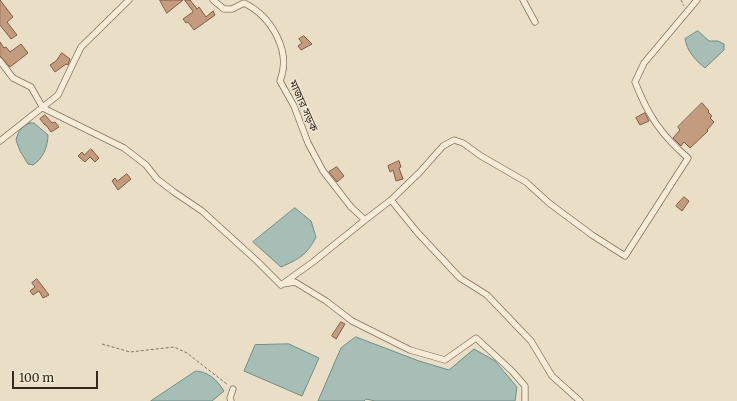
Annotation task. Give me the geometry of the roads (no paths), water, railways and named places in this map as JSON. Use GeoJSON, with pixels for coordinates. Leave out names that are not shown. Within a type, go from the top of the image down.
{"type":"FeatureCollection","features":[{"type":"Feature","properties":{"kind":"street"},"geometry":{"type":"LineString","coordinates":[[0,141],[58,95],[81,47],[129,0]]}},
{"type":"Feature","properties":{"kind":"street","name":"মাজার সড়ক"},"geometry":{"type":"LineString","coordinates":[[213,0],[224,9],[232,9],[244,2],[253,7],[270,23],[280,44],[284,70],[280,81],[294,106],[308,143],[323,171],[351,207],[365,220]]}},
{"type":"Feature","properties":{"kind":"street"},"geometry":{"type":"LineString","coordinates":[[523,0],[535,22]]}},
{"type":"Feature","properties":{"kind":"street"},"geometry":{"type":"LineString","coordinates":[[281,285],[392,200],[443,146],[454,140],[463,143],[481,156],[526,182],[549,203],[592,235],[625,256],[688,158],[670,142],[657,126],[642,101],[635,82],[644,63],[697,0]]}},
{"type":"Feature","properties":{"kind":"street"},"geometry":{"type":"LineString","coordinates":[[0,61],[13,78],[31,87],[43,108],[124,148],[146,165],[157,179],[202,212],[257,260],[281,285]]}},
{"type":"Feature","properties":{"kind":"street"},"geometry":{"type":"LineString","coordinates":[[392,200],[417,232],[460,278],[487,295],[531,341],[552,376],[580,401]]}},
{"type":"Feature","properties":{"kind":"street"},"geometry":{"type":"LineString","coordinates":[[281,285],[295,282],[326,301],[352,321],[410,350],[432,357],[445,360],[476,338],[512,371],[525,386],[526,401]]}},
{"type":"Feature","properties":{"kind":"street"},"geometry":{"type":"LineString","coordinates":[[231,401],[230,398],[233,389]]}},
{"type":"Feature","properties":{"kind":"water"},"geometry":{"type":"Polygon","coordinates":[[[698,31],[709,41],[718,41],[724,44],[724,50],[705,68],[692,55],[685,39],[698,31]]]}},
{"type":"Feature","properties":{"kind":"water"},"geometry":{"type":"Polygon","coordinates":[[[30,123],[34,123],[48,135],[44,152],[40,159],[33,165],[28,164],[20,151],[16,140],[21,129],[30,123]]]}},
{"type":"Feature","properties":{"kind":"water"},"geometry":{"type":"Polygon","coordinates":[[[295,208],[311,221],[316,237],[302,256],[281,267],[253,242],[295,208]]]}},
{"type":"Feature","properties":{"kind":"water"},"geometry":{"type":"Polygon","coordinates":[[[356,337],[419,361],[449,370],[474,349],[495,361],[517,387],[515,401],[375,401],[366,399],[364,401],[318,401],[341,348],[356,337]]]}},
{"type":"Feature","properties":{"kind":"water"},"geometry":{"type":"Polygon","coordinates":[[[289,344],[319,358],[302,396],[244,371],[255,345],[289,344]]]}},
{"type":"Feature","properties":{"kind":"water"},"geometry":{"type":"Polygon","coordinates":[[[196,371],[205,373],[212,377],[224,391],[212,401],[151,401],[196,371]]]}}]}
